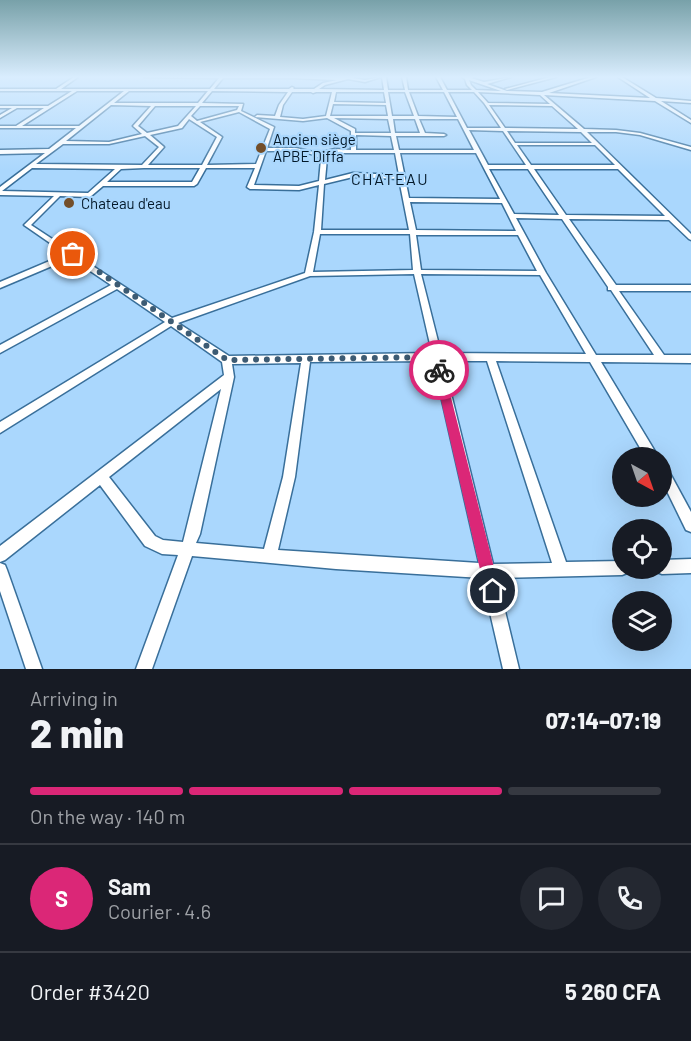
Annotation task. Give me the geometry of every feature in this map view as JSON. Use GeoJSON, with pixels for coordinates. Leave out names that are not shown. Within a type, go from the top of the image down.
{"type":"FeatureCollection","features":[{"type":"Feature","properties":{"kind":"street"},"geometry":{"type":"LineString","coordinates":[[0,117],[15,108]]}},
{"type":"Feature","properties":{"kind":"street"},"geometry":{"type":"LineString","coordinates":[[16,127],[46,108]]}},
{"type":"Feature","properties":{"kind":"street"},"geometry":{"type":"LineString","coordinates":[[0,192],[104,108]]}},
{"type":"Feature","properties":{"kind":"street"},"geometry":{"type":"LineString","coordinates":[[143,167],[162,147],[135,126],[150,108]]}},
{"type":"Feature","properties":{"kind":"street"},"geometry":{"type":"LineString","coordinates":[[60,142],[109,143],[149,136],[180,127],[196,108]]}},
{"type":"Feature","properties":{"kind":"street"},"geometry":{"type":"LineString","coordinates":[[197,122],[239,108]]}},
{"type":"Feature","properties":{"kind":"street"},"geometry":{"type":"LineString","coordinates":[[240,108],[249,116],[272,128],[250,187],[299,188],[353,175],[401,177]]}},
{"type":"Feature","properties":{"kind":"street"},"geometry":{"type":"LineString","coordinates":[[277,118],[280,108]]}},
{"type":"Feature","properties":{"kind":"street"},"geometry":{"type":"LineString","coordinates":[[328,117],[330,108]]}},
{"type":"Feature","properties":{"kind":"street"},"geometry":{"type":"LineString","coordinates":[[389,108],[407,200],[417,272],[511,669]]}},
{"type":"Feature","properties":{"kind":"street"},"geometry":{"type":"LineString","coordinates":[[413,108],[423,135]]}},
{"type":"Feature","properties":{"kind":"street"},"geometry":{"type":"LineString","coordinates":[[455,108],[514,216],[542,273],[647,447]]}},
{"type":"Feature","properties":{"kind":"street"},"geometry":{"type":"LineString","coordinates":[[489,108],[662,359]]}},
{"type":"Feature","properties":{"kind":"street"},"geometry":{"type":"LineString","coordinates":[[558,108],[597,144],[691,238]]}},
{"type":"Feature","properties":{"kind":"street"},"geometry":{"type":"LineString","coordinates":[[669,108],[691,122]]}},
{"type":"Feature","properties":{"kind":"street"},"geometry":{"type":"LineString","coordinates":[[249,116],[303,120],[328,117],[461,118]]}},
{"type":"Feature","properties":{"kind":"street"},"geometry":{"type":"LineString","coordinates":[[102,184],[194,184],[220,137],[189,117]]}},
{"type":"Feature","properties":{"kind":"street"},"geometry":{"type":"LineString","coordinates":[[328,117],[353,130],[354,151]]}},
{"type":"Feature","properties":{"kind":"street"},"geometry":{"type":"LineString","coordinates":[[0,127],[80,127]]}},
{"type":"Feature","properties":{"kind":"street"},"geometry":{"type":"LineString","coordinates":[[465,129],[582,130],[640,134],[690,148]]}},
{"type":"Feature","properties":{"kind":"street"},"geometry":{"type":"LineString","coordinates":[[353,134],[444,135]]}},
{"type":"Feature","properties":{"kind":"street"},"geometry":{"type":"LineString","coordinates":[[513,144],[597,144]]}},
{"type":"Feature","properties":{"kind":"street"},"geometry":{"type":"LineString","coordinates":[[265,150],[305,150],[319,154],[354,151],[479,152]]}},
{"type":"Feature","properties":{"kind":"street"},"geometry":{"type":"LineString","coordinates":[[0,152],[49,152]]}},
{"type":"Feature","properties":{"kind":"street"},"geometry":{"type":"LineString","coordinates":[[309,274],[317,232],[325,160],[319,154]]}},
{"type":"Feature","properties":{"kind":"street"},"geometry":{"type":"LineString","coordinates":[[30,166],[257,166]]}},
{"type":"Feature","properties":{"kind":"street"},"geometry":{"type":"LineString","coordinates":[[0,192],[90,195],[120,167]]}},
{"type":"Feature","properties":{"kind":"street"},"geometry":{"type":"LineString","coordinates":[[486,167],[620,167]]}},
{"type":"Feature","properties":{"kind":"street"},"geometry":{"type":"LineString","coordinates":[[0,182],[10,182]]}},
{"type":"Feature","properties":{"kind":"street"},"geometry":{"type":"LineString","coordinates":[[59,194],[27,225],[227,360],[436,357],[691,359]]}},
{"type":"Feature","properties":{"kind":"street"},"geometry":{"type":"LineString","coordinates":[[407,200],[505,201]]}},
{"type":"Feature","properties":{"kind":"street"},"geometry":{"type":"LineString","coordinates":[[514,216],[670,218]]}},
{"type":"Feature","properties":{"kind":"street"},"geometry":{"type":"LineString","coordinates":[[317,232],[521,233]]}},
{"type":"Feature","properties":{"kind":"street"},"geometry":{"type":"LineString","coordinates":[[0,285],[73,254]]}},
{"type":"Feature","properties":{"kind":"street"},"geometry":{"type":"LineString","coordinates":[[0,428],[171,322],[309,274],[542,273]]}},
{"type":"Feature","properties":{"kind":"street"},"geometry":{"type":"LineString","coordinates":[[0,349],[117,285]]}},
{"type":"Feature","properties":{"kind":"street"},"geometry":{"type":"LineString","coordinates":[[611,288],[691,288]]}},
{"type":"Feature","properties":{"kind":"street"},"geometry":{"type":"LineString","coordinates":[[490,357],[561,569]]}},
{"type":"Feature","properties":{"kind":"street"},"geometry":{"type":"LineString","coordinates":[[144,669],[187,551],[229,377],[227,360]]}},
{"type":"Feature","properties":{"kind":"street"},"geometry":{"type":"LineString","coordinates":[[269,557],[289,477],[306,360]]}},
{"type":"Feature","properties":{"kind":"street"},"geometry":{"type":"LineString","coordinates":[[0,555],[229,377]]}},
{"type":"Feature","properties":{"kind":"street"},"geometry":{"type":"LineString","coordinates":[[101,476],[150,542],[162,548],[488,571],[612,568]]}},
{"type":"Feature","properties":{"kind":"street"},"geometry":{"type":"LineString","coordinates":[[672,489],[691,525]]}},
{"type":"Feature","properties":{"kind":"street"},"geometry":{"type":"LineString","coordinates":[[672,567],[691,566]]}},
{"type":"Feature","properties":{"kind":"street"},"geometry":{"type":"LineString","coordinates":[[0,570],[34,669]]}},
{"type":"Feature","properties":{"kind":"way so far"},"geometry":{"type":"LineString","coordinates":[[73,254],[227,360],[436,357],[439,370]]}},
{"type":"Feature","properties":{"kind":"place","name":"Ancien siège APBE Diffa"},"geometry":{"type":"Point","coordinates":[261,148]}},
{"type":"Feature","properties":{"kind":"place","name":"Chateau d'eau"},"geometry":{"type":"Point","coordinates":[69,203]}},
{"type":"Feature","properties":{"kind":"district","name":"CHATEAU"},"geometry":{"type":"Point","coordinates":[390,178]}},
{"type":"Feature","properties":{"kind":"route"},"geometry":{"type":"LineString","coordinates":[[439,370],[493,591]]}}]}
